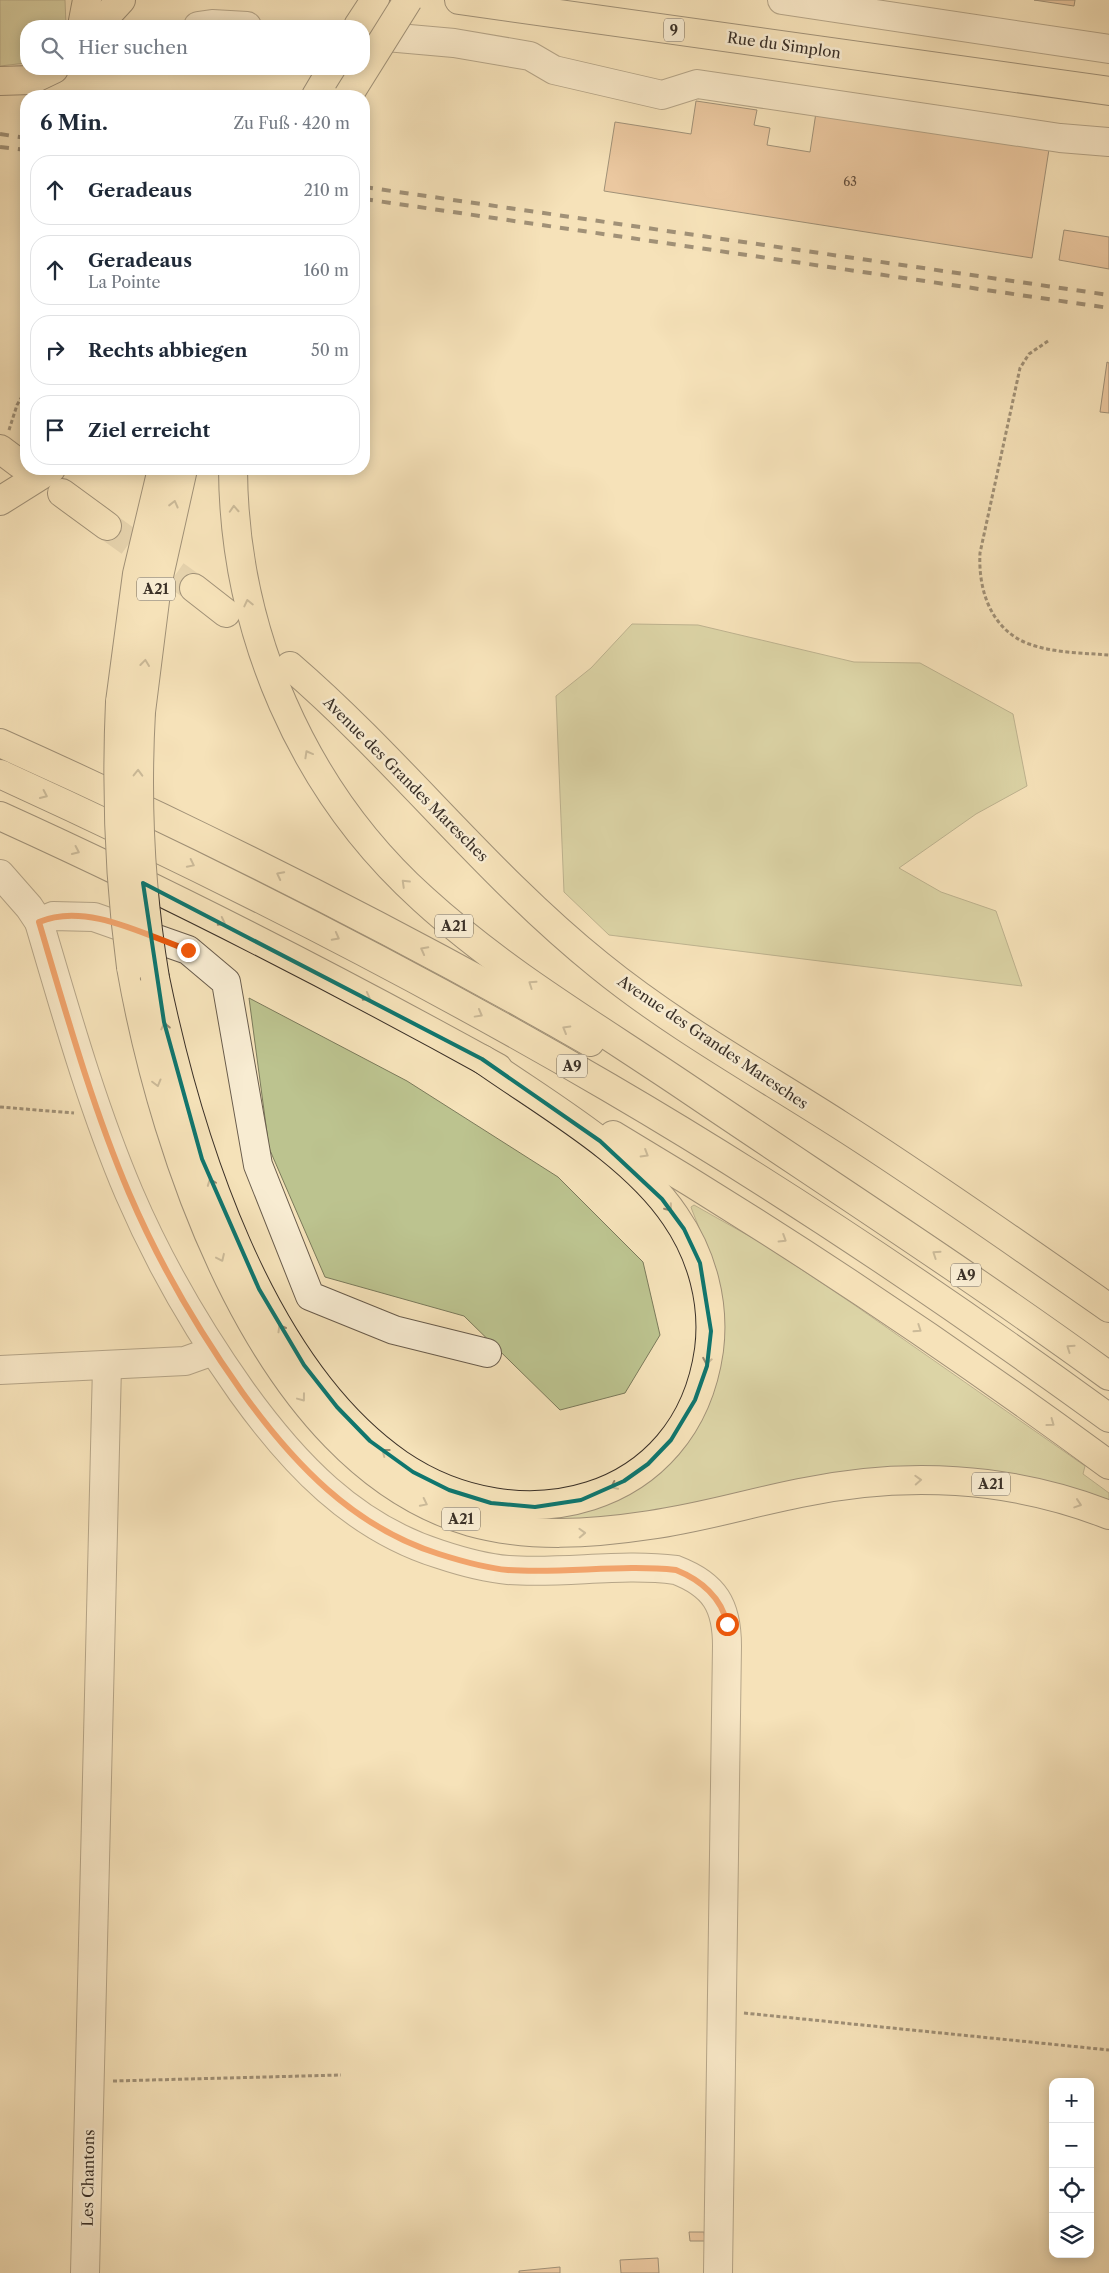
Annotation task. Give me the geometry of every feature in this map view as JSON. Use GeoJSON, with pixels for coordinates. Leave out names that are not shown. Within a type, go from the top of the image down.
{"type":"FeatureCollection","features":[{"type":"Feature","properties":{"kind":"main road"},"geometry":{"type":"LineString","coordinates":[[75,0],[76,20]]}},
{"type":"Feature","properties":{"kind":"main road"},"geometry":{"type":"LineString","coordinates":[[83,20],[87,0]]}},
{"type":"Feature","properties":{"kind":"main road"},"geometry":{"type":"LineString","coordinates":[[103,20],[121,0]]}},
{"type":"Feature","properties":{"kind":"main road"},"geometry":{"type":"LineString","coordinates":[[362,20],[375,0]]}},
{"type":"Feature","properties":{"kind":"main road"},"geometry":{"type":"LineString","coordinates":[[370,61],[408,0]]}},
{"type":"Feature","properties":{"kind":"main road","name":"Rue du Simplon"},"geometry":{"type":"LineString","coordinates":[[459,0],[1109,91]]}},
{"type":"Feature","properties":{"kind":"main road"},"geometry":{"type":"LineString","coordinates":[[0,81],[31,80],[41,75]]}},
{"type":"Feature","properties":{"kind":"main road"},"geometry":{"type":"LineString","coordinates":[[320,90],[328,75]]}},
{"type":"Feature","properties":{"kind":"main road"},"geometry":{"type":"LineString","coordinates":[[352,90],[361,75]]}},
{"type":"Feature","properties":{"kind":"main road","name":"A21"},"geometry":{"type":"LineString","coordinates":[[161,475],[138,574],[130,707],[145,907],[143,972],[151,1061],[174,1144],[201,1213],[247,1311],[294,1387],[326,1428],[356,1457],[403,1492],[427,1505],[470,1522],[495,1528],[552,1533],[592,1532],[653,1525],[837,1486],[928,1479],[990,1483],[1022,1489],[1064,1499],[1109,1515]]}},
{"type":"Feature","properties":{"kind":"main road","name":"A21"},"geometry":{"type":"LineString","coordinates":[[130,707],[182,475]]}},
{"type":"Feature","properties":{"kind":"main road","name":"A21"},"geometry":{"type":"LineString","coordinates":[[233,475],[238,550],[247,596],[264,657],[285,709],[316,768],[334,798],[366,840],[422,899],[497,959],[820,1177]]}},
{"type":"Feature","properties":{"kind":"main road"},"geometry":{"type":"LineString","coordinates":[[0,501],[57,481],[107,526]]}},
{"type":"Feature","properties":{"kind":"main road"},"geometry":{"type":"LineString","coordinates":[[194,588],[226,613]]}},
{"type":"Feature","properties":{"kind":"main road","name":"Avenue des Grandes Maresches"},"geometry":{"type":"LineString","coordinates":[[290,666],[347,717],[532,905],[600,966],[658,1009],[952,1199],[1109,1308]]}},
{"type":"Feature","properties":{"kind":"main road","name":"A9"},"geometry":{"type":"LineString","coordinates":[[0,743],[168,820],[370,922],[538,1013],[820,1177],[977,1282],[1109,1376]]}},
{"type":"Feature","properties":{"kind":"main road","name":"A9"},"geometry":{"type":"LineString","coordinates":[[0,774],[156,847],[322,929],[441,993],[609,1088],[791,1200],[972,1320],[1109,1418]]}},
{"type":"Feature","properties":{"kind":"main road","name":"A21"},"geometry":{"type":"LineString","coordinates":[[0,816],[216,919],[482,1059],[600,1142],[649,1185],[674,1214],[692,1246],[700,1263],[709,1299],[711,1331],[706,1366],[695,1400],[671,1440],[648,1464],[624,1481],[581,1500],[549,1506],[524,1507],[491,1503],[466,1496],[431,1482],[399,1463],[370,1441],[320,1387],[288,1341],[268,1305],[222,1208],[202,1159],[143,972]]}},
{"type":"Feature","properties":{"kind":"main road"},"geometry":{"type":"LineString","coordinates":[[482,1059],[697,1185],[815,1260],[956,1354],[1109,1465]]}},
{"type":"Feature","properties":{"kind":"street"},"geometry":{"type":"LineString","coordinates":[[782,0],[1109,49]]}},
{"type":"Feature","properties":{"kind":"street"},"geometry":{"type":"LineString","coordinates":[[370,36],[454,43],[530,56],[554,70],[662,95],[697,84],[1060,138],[1109,142]]}},
{"type":"Feature","properties":{"kind":"street"},"geometry":{"type":"LineString","coordinates":[[0,874],[30,907],[39,922],[100,1116],[129,1192],[148,1234],[213,1351],[270,1431],[298,1464],[330,1494],[364,1518],[401,1540],[438,1554],[507,1570],[676,1570],[700,1582],[715,1598],[726,1617],[718,2273]]}},
{"type":"Feature","properties":{"kind":"street"},"geometry":{"type":"LineString","coordinates":[[39,922],[53,916],[94,917],[188,950],[226,982],[258,1166],[310,1296],[394,1330],[487,1353]]}},
{"type":"Feature","properties":{"kind":"street"},"geometry":{"type":"LineString","coordinates":[[0,1370],[185,1361],[213,1351]]}},
{"type":"Feature","properties":{"kind":"street","name":"Les Chantons"},"geometry":{"type":"LineString","coordinates":[[86,2273],[107,1366]]}},
{"type":"Feature","properties":{"kind":"path"},"geometry":{"type":"LineString","coordinates":[[1048,340],[1029,354],[1020,368],[980,553],[978,573],[988,606],[1010,633],[1028,644],[1052,650],[1109,655]]}},
{"type":"Feature","properties":{"kind":"path"},"geometry":{"type":"LineString","coordinates":[[9,449],[12,425],[20,400]]}},
{"type":"Feature","properties":{"kind":"path"},"geometry":{"type":"LineString","coordinates":[[0,1107],[100,1116]]}},
{"type":"Feature","properties":{"kind":"path"},"geometry":{"type":"LineString","coordinates":[[721,2011],[1109,2050]]}},
{"type":"Feature","properties":{"kind":"path"},"geometry":{"type":"LineString","coordinates":[[90,2082],[341,2075]]}},
{"type":"Feature","properties":{"kind":"highlighted area"},"geometry":{"type":"Polygon","coordinates":[[[143,883],[482,1059],[600,1141],[662,1199],[684,1229],[700,1263],[711,1331],[707,1366],[695,1400],[671,1440],[648,1464],[624,1481],[581,1500],[535,1507],[491,1503],[449,1490],[413,1472],[370,1441],[337,1407],[304,1365],[259,1289],[202,1159],[164,1022],[143,883]]]}},
{"type":"Feature","properties":{"kind":"green space"},"geometry":{"type":"Polygon","coordinates":[[[0,0],[65,0],[66,20],[20,20],[20,64],[0,66],[0,0]]]}},
{"type":"Feature","properties":{"kind":"green space"},"geometry":{"type":"Polygon","coordinates":[[[632,624],[698,625],[854,662],[920,663],[1013,714],[1027,786],[976,814],[899,868],[941,892],[996,911],[1022,986],[609,935],[564,892],[556,696],[591,668],[632,624]]]}},
{"type":"Feature","properties":{"kind":"green space"},"geometry":{"type":"Polygon","coordinates":[[[249,998],[407,1081],[558,1177],[643,1262],[660,1335],[625,1393],[560,1410],[464,1316],[325,1277],[269,1148],[249,998]]]}},
{"type":"Feature","properties":{"kind":"green space"},"geometry":{"type":"Polygon","coordinates":[[[694,1205],[765,1245],[1085,1466],[1083,1474],[1109,1493],[1109,1505],[1014,1477],[614,1520],[550,1520],[549,1517],[688,1432],[708,1250],[691,1207],[694,1205]]]}},
{"type":"Feature","properties":{"kind":"building"},"geometry":{"type":"Polygon","coordinates":[[[1034,0],[1075,0],[1074,6],[1034,0]]]}},
{"type":"Feature","properties":{"kind":"building"},"geometry":{"type":"Polygon","coordinates":[[[696,101],[757,110],[754,125],[770,128],[767,145],[810,152],[817,106],[1050,143],[1032,258],[604,191],[615,122],[691,134],[696,101]]]}},
{"type":"Feature","properties":{"kind":"building"},"geometry":{"type":"Polygon","coordinates":[[[1064,230],[1109,237],[1109,269],[1059,260],[1064,230]]]}},
{"type":"Feature","properties":{"kind":"building"},"geometry":{"type":"Polygon","coordinates":[[[1107,362],[1109,363],[1109,413],[1100,412],[1107,362]]]}},
{"type":"Feature","properties":{"kind":"building"},"geometry":{"type":"Polygon","coordinates":[[[689,2232],[704,2232],[705,2241],[690,2241],[689,2232]]]}},
{"type":"Feature","properties":{"kind":"building"},"geometry":{"type":"Polygon","coordinates":[[[658,2258],[659,2273],[621,2273],[620,2260],[658,2258]]]}},
{"type":"Feature","properties":{"kind":"building"},"geometry":{"type":"Polygon","coordinates":[[[560,2267],[560,2273],[519,2273],[519,2271],[560,2267]]]}},
{"type":"Feature","properties":{"kind":"tunnel"},"geometry":{"type":"LineString","coordinates":[[107,526],[194,588]]}},
{"type":"Feature","properties":{"kind":"railway"},"geometry":{"type":"LineString","coordinates":[[0,134],[20,137]]}},
{"type":"Feature","properties":{"kind":"railway"},"geometry":{"type":"LineString","coordinates":[[0,147],[20,149]]}},
{"type":"Feature","properties":{"kind":"railway"},"geometry":{"type":"LineString","coordinates":[[370,188],[1109,295]]}},
{"type":"Feature","properties":{"kind":"railway"},"geometry":{"type":"LineString","coordinates":[[370,200],[1109,308]]}},
{"type":"Feature","properties":{"kind":"route"},"geometry":{"type":"LineString","coordinates":[[188,950],[94,917],[53,916],[39,922],[100,1116],[115,1158],[148,1234],[178,1292],[213,1351],[270,1431],[298,1464],[330,1494],[364,1518],[401,1540],[438,1554],[507,1570],[676,1570],[689,1575],[709,1590],[723,1610],[727,1624]]}}]}
